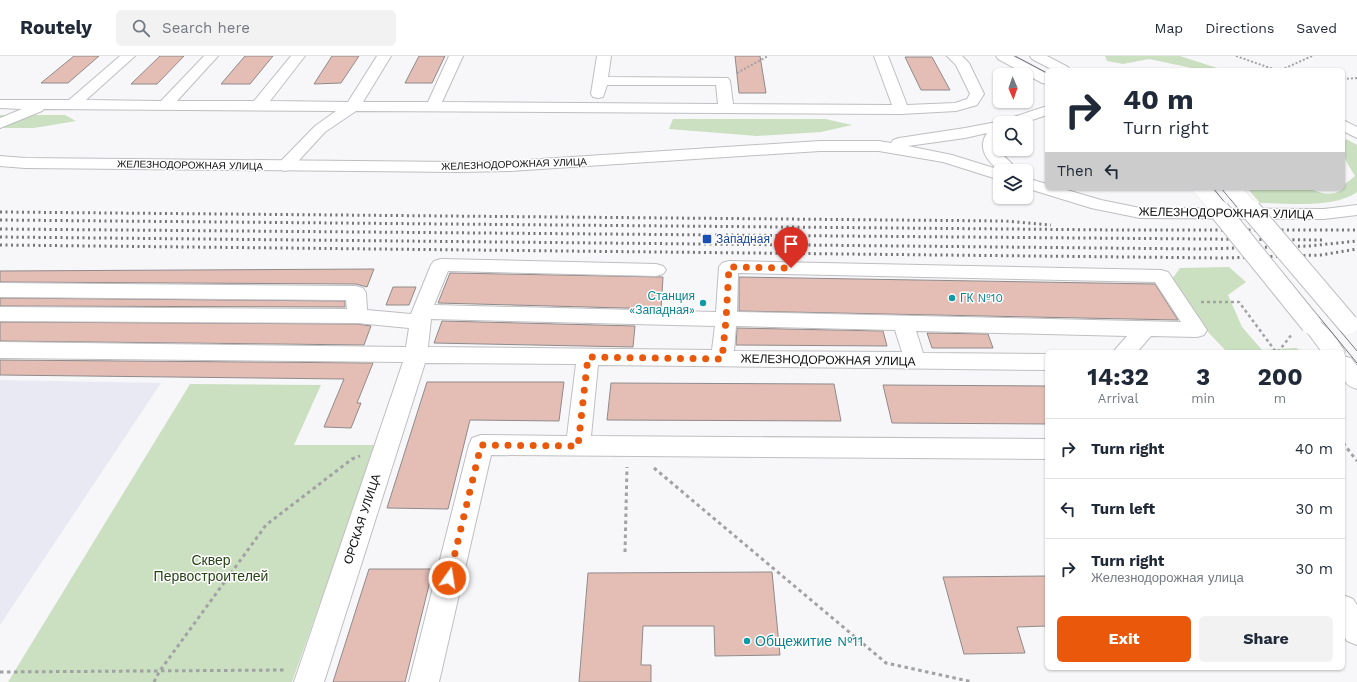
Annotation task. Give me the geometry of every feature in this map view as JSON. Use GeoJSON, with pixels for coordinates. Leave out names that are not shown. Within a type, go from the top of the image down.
{"type":"FeatureCollection","features":[{"type":"Feature","properties":{"kind":"main road"},"geometry":{"type":"LineString","coordinates":[[73,104],[128,56]]}},
{"type":"Feature","properties":{"kind":"main road"},"geometry":{"type":"LineString","coordinates":[[165,105],[211,56]]}},
{"type":"Feature","properties":{"kind":"main road"},"geometry":{"type":"LineString","coordinates":[[259,105],[298,56]]}},
{"type":"Feature","properties":{"kind":"main road"},"geometry":{"type":"LineString","coordinates":[[285,166],[320,129],[353,106],[384,56]]}},
{"type":"Feature","properties":{"kind":"main road"},"geometry":{"type":"LineString","coordinates":[[433,107],[456,56]]}},
{"type":"Feature","properties":{"kind":"main road"},"geometry":{"type":"LineString","coordinates":[[596,108],[604,56]]}},
{"type":"Feature","properties":{"kind":"main road"},"geometry":{"type":"LineString","coordinates":[[880,56],[902,110]]}},
{"type":"Feature","properties":{"kind":"main road"},"geometry":{"type":"LineString","coordinates":[[0,104],[902,110],[956,107],[972,102],[977,94],[962,63],[954,56]]}},
{"type":"Feature","properties":{"kind":"main road"},"geometry":{"type":"LineString","coordinates":[[1003,56],[1045,80]]}},
{"type":"Feature","properties":{"kind":"main road"},"geometry":{"type":"LineString","coordinates":[[1037,56],[1059,68]]}},
{"type":"Feature","properties":{"kind":"main road"},"geometry":{"type":"LineString","coordinates":[[600,81],[723,81],[726,108]]}},
{"type":"Feature","properties":{"kind":"main road"},"geometry":{"type":"LineString","coordinates":[[0,123],[47,104]]}},
{"type":"Feature","properties":{"kind":"main road"},"geometry":{"type":"LineString","coordinates":[[1032,116],[1043,113]]}},
{"type":"Feature","properties":{"kind":"main road"},"geometry":{"type":"LineString","coordinates":[[1345,117],[1357,120]]}},
{"type":"Feature","properties":{"kind":"main road"},"geometry":{"type":"LineString","coordinates":[[1345,126],[1357,133]]}},
{"type":"Feature","properties":{"kind":"main road"},"geometry":{"type":"LineString","coordinates":[[879,146],[993,127]]}},
{"type":"Feature","properties":{"kind":"main road"},"geometry":{"type":"LineString","coordinates":[[993,132],[989,142],[990,149],[993,154]]}},
{"type":"Feature","properties":{"kind":"main road","name":"ЖЕЛЕЗНОДОРОЖНАЯ УЛИЦА"},"geometry":{"type":"LineString","coordinates":[[0,161],[25,163],[457,167],[510,166],[820,146],[879,146],[946,158],[993,173]]}},
{"type":"Feature","properties":{"kind":"main road"},"geometry":{"type":"LineString","coordinates":[[994,156],[1003,164]]}},
{"type":"Feature","properties":{"kind":"main road"},"geometry":{"type":"LineString","coordinates":[[1033,182],[1045,187]]}},
{"type":"Feature","properties":{"kind":"main road","name":"ЖЕЛЕЗНОДОРОЖНАЯ УЛИЦА"},"geometry":{"type":"LineString","coordinates":[[1033,186],[1045,190]]}},
{"type":"Feature","properties":{"kind":"main road","name":"ЖЕЛЕЗНОДОРОЖНАЯ УЛИЦА"},"geometry":{"type":"LineString","coordinates":[[1046,190],[1114,209],[1140,213],[1324,214],[1357,210]]}},
{"type":"Feature","properties":{"kind":"main road"},"geometry":{"type":"LineString","coordinates":[[1052,190],[1079,200]]}},
{"type":"Feature","properties":{"kind":"main road"},"geometry":{"type":"LineString","coordinates":[[1202,190],[1303,326],[1332,350]]}},
{"type":"Feature","properties":{"kind":"main road"},"geometry":{"type":"LineString","coordinates":[[1234,190],[1353,329]]}},
{"type":"Feature","properties":{"kind":"main road","name":"ОРСКАЯ УЛИЦА"},"geometry":{"type":"LineString","coordinates":[[311,676],[416,356],[420,317],[441,265],[656,270]]}},
{"type":"Feature","properties":{"kind":"main road"},"geometry":{"type":"LineString","coordinates":[[0,314],[726,320],[1197,330],[1161,276],[729,267],[726,320],[722,359]]}},
{"type":"Feature","properties":{"kind":"main road"},"geometry":{"type":"LineString","coordinates":[[0,290],[356,293],[357,316]]}},
{"type":"Feature","properties":{"kind":"main road"},"geometry":{"type":"LineString","coordinates":[[904,324],[915,360]]}},
{"type":"Feature","properties":{"kind":"main road"},"geometry":{"type":"LineString","coordinates":[[1126,350],[1146,329]]}},
{"type":"Feature","properties":{"kind":"main road","name":"ЖЕЛЕЗНОДОРОЖНАЯ УЛИЦА"},"geometry":{"type":"LineString","coordinates":[[0,350],[416,356],[1045,362]]}},
{"type":"Feature","properties":{"kind":"main road"},"geometry":{"type":"LineString","coordinates":[[578,446],[588,357]]}},
{"type":"Feature","properties":{"kind":"main road"},"geometry":{"type":"LineString","coordinates":[[1345,366],[1357,381]]}},
{"type":"Feature","properties":{"kind":"main road"},"geometry":{"type":"LineString","coordinates":[[424,682],[481,445],[1045,448]]}},
{"type":"Feature","properties":{"kind":"main road"},"geometry":{"type":"LineString","coordinates":[[1345,612],[1357,631]]}},
{"type":"Feature","properties":{"kind":"path"},"geometry":{"type":"LineString","coordinates":[[723,81],[768,56]]}},
{"type":"Feature","properties":{"kind":"path"},"geometry":{"type":"LineString","coordinates":[[1236,56],[1270,68]]}},
{"type":"Feature","properties":{"kind":"path"},"geometry":{"type":"LineString","coordinates":[[1285,68],[1312,56]]}},
{"type":"Feature","properties":{"kind":"path"},"geometry":{"type":"LineString","coordinates":[[1345,79],[1357,78]]}},
{"type":"Feature","properties":{"kind":"path"},"geometry":{"type":"LineString","coordinates":[[1178,301],[1239,302],[1275,350]]}},
{"type":"Feature","properties":{"kind":"path"},"geometry":{"type":"LineString","coordinates":[[1279,350],[1303,326]]}},
{"type":"Feature","properties":{"kind":"path"},"geometry":{"type":"LineString","coordinates":[[625,552],[627,446]]}},
{"type":"Feature","properties":{"kind":"path"},"geometry":{"type":"LineString","coordinates":[[627,446],[886,663],[973,682]]}},
{"type":"Feature","properties":{"kind":"path"},"geometry":{"type":"LineString","coordinates":[[1345,446],[1357,461]]}},
{"type":"Feature","properties":{"kind":"path"},"geometry":{"type":"LineString","coordinates":[[154,682],[159,672],[266,525],[352,459],[386,447]]}},
{"type":"Feature","properties":{"kind":"path"},"geometry":{"type":"LineString","coordinates":[[0,672],[159,672],[311,676]]}},
{"type":"Feature","properties":{"kind":"shaded area"},"geometry":{"type":"Polygon","coordinates":[[[0,380],[161,383],[0,625],[0,380]]]}},
{"type":"Feature","properties":{"kind":"green space"},"geometry":{"type":"Polygon","coordinates":[[[1105,56],[1180,56],[1217,68],[1192,68],[1149,59],[1123,64],[1107,61],[1105,56]]]}},
{"type":"Feature","properties":{"kind":"green space"},"geometry":{"type":"Polygon","coordinates":[[[0,115],[65,115],[76,121],[34,128],[0,128],[0,115]]]}},
{"type":"Feature","properties":{"kind":"green space"},"geometry":{"type":"Polygon","coordinates":[[[673,119],[825,119],[852,125],[821,132],[757,136],[669,129],[673,119]]]}},
{"type":"Feature","properties":{"kind":"green space"},"geometry":{"type":"Polygon","coordinates":[[[1346,139],[1357,145],[1357,192],[1336,201],[1297,204],[1260,203],[1249,190],[1310,190],[1331,194],[1345,190],[1345,184],[1355,176],[1345,158],[1346,139]]]}},
{"type":"Feature","properties":{"kind":"green space"},"geometry":{"type":"Polygon","coordinates":[[[1229,267],[1246,282],[1228,295],[1242,327],[1262,350],[1225,350],[1207,331],[1172,279],[1180,268],[1229,267]]]}},
{"type":"Feature","properties":{"kind":"green space"},"geometry":{"type":"Polygon","coordinates":[[[1296,348],[1300,350],[1262,350],[1296,348]]]}},
{"type":"Feature","properties":{"kind":"green space","name":"Сквер Первостроителей"},"geometry":{"type":"Polygon","coordinates":[[[190,384],[321,385],[294,445],[376,445],[292,682],[8,682],[190,384]]]}},
{"type":"Feature","properties":{"kind":"building"},"geometry":{"type":"Polygon","coordinates":[[[74,56],[99,56],[68,83],[41,83],[74,56]]]}},
{"type":"Feature","properties":{"kind":"building"},"geometry":{"type":"Polygon","coordinates":[[[160,56],[184,56],[157,84],[131,84],[160,56]]]}},
{"type":"Feature","properties":{"kind":"building"},"geometry":{"type":"Polygon","coordinates":[[[245,56],[273,56],[250,84],[221,84],[245,56]]]}},
{"type":"Feature","properties":{"kind":"building"},"geometry":{"type":"Polygon","coordinates":[[[332,56],[359,56],[341,83],[314,84],[332,56]]]}},
{"type":"Feature","properties":{"kind":"building"},"geometry":{"type":"Polygon","coordinates":[[[419,56],[445,56],[432,83],[405,83],[419,56]]]}},
{"type":"Feature","properties":{"kind":"building"},"geometry":{"type":"Polygon","coordinates":[[[735,56],[760,56],[766,93],[739,93],[735,56]]]}},
{"type":"Feature","properties":{"kind":"building"},"geometry":{"type":"Polygon","coordinates":[[[905,57],[932,57],[950,90],[921,90],[905,57]]]}},
{"type":"Feature","properties":{"kind":"building"},"geometry":{"type":"Polygon","coordinates":[[[374,269],[367,287],[356,284],[0,282],[0,271],[374,269]]]}},
{"type":"Feature","properties":{"kind":"building"},"geometry":{"type":"Polygon","coordinates":[[[450,273],[663,277],[661,309],[438,303],[450,273]]]}},
{"type":"Feature","properties":{"kind":"building","name":"ГК №10"},"geometry":{"type":"Polygon","coordinates":[[[739,277],[1155,284],[1178,320],[739,311],[739,277]]]}},
{"type":"Feature","properties":{"kind":"building"},"geometry":{"type":"Polygon","coordinates":[[[393,287],[416,287],[409,305],[386,305],[393,287]]]}},
{"type":"Feature","properties":{"kind":"building"},"geometry":{"type":"Polygon","coordinates":[[[0,298],[345,301],[345,307],[0,306],[0,298]]]}},
{"type":"Feature","properties":{"kind":"building"},"geometry":{"type":"Polygon","coordinates":[[[442,321],[635,326],[633,347],[434,343],[442,321]]]}},
{"type":"Feature","properties":{"kind":"building"},"geometry":{"type":"Polygon","coordinates":[[[0,322],[357,324],[371,326],[364,345],[0,341],[0,322]]]}},
{"type":"Feature","properties":{"kind":"building"},"geometry":{"type":"Polygon","coordinates":[[[737,328],[883,331],[887,346],[736,345],[737,328]]]}},
{"type":"Feature","properties":{"kind":"building"},"geometry":{"type":"Polygon","coordinates":[[[927,333],[988,334],[993,348],[932,348],[927,333]]]}},
{"type":"Feature","properties":{"kind":"building"},"geometry":{"type":"Polygon","coordinates":[[[0,360],[373,363],[357,403],[361,403],[351,428],[324,427],[344,379],[0,375],[0,360]]]}},
{"type":"Feature","properties":{"kind":"building"},"geometry":{"type":"Polygon","coordinates":[[[427,382],[564,382],[559,421],[470,420],[448,509],[387,508],[427,382]]]}},
{"type":"Feature","properties":{"kind":"building"},"geometry":{"type":"Polygon","coordinates":[[[611,383],[834,384],[841,421],[607,420],[611,383]]]}},
{"type":"Feature","properties":{"kind":"building"},"geometry":{"type":"Polygon","coordinates":[[[883,385],[1045,386],[1045,424],[892,423],[883,385]]]}},
{"type":"Feature","properties":{"kind":"building"},"geometry":{"type":"Polygon","coordinates":[[[369,569],[433,569],[405,682],[333,682],[369,569]]]}},
{"type":"Feature","properties":{"kind":"building","name":"Общежитие №11"},"geometry":{"type":"Polygon","coordinates":[[[772,572],[780,655],[715,656],[714,626],[643,626],[641,665],[651,665],[651,682],[579,682],[588,573],[772,572]]]}},
{"type":"Feature","properties":{"kind":"building"},"geometry":{"type":"Polygon","coordinates":[[[1045,576],[1045,626],[1017,627],[1025,653],[964,654],[943,577],[1045,576]]]}},
{"type":"Feature","properties":{"kind":"tram line"},"geometry":{"type":"LineString","coordinates":[[1015,56],[1045,72]]}},
{"type":"Feature","properties":{"kind":"tram line"},"geometry":{"type":"LineString","coordinates":[[1215,190],[1357,363]]}},
{"type":"Feature","properties":{"kind":"tram line"},"geometry":{"type":"LineString","coordinates":[[1223,190],[1357,351]]}},
{"type":"Feature","properties":{"kind":"railway"},"geometry":{"type":"LineString","coordinates":[[0,212],[1005,221],[1051,225]]}},
{"type":"Feature","properties":{"kind":"railway"},"geometry":{"type":"LineString","coordinates":[[0,220],[1118,230],[1357,230]]}},
{"type":"Feature","properties":{"kind":"railway"},"geometry":{"type":"LineString","coordinates":[[0,229],[1324,240]]}},
{"type":"Feature","properties":{"kind":"railway"},"geometry":{"type":"LineString","coordinates":[[0,237],[1201,249],[1309,246],[1357,241]]}},
{"type":"Feature","properties":{"kind":"railway"},"geometry":{"type":"LineString","coordinates":[[0,245],[1222,258],[1321,255],[1357,249]]}},
{"type":"Feature","properties":{"kind":"place","name":"Западная"},"geometry":{"type":"Point","coordinates":[707,239]}},
{"type":"Feature","properties":{"kind":"place","name":"ГК №10"},"geometry":{"type":"Point","coordinates":[952,298]}},
{"type":"Feature","properties":{"kind":"place","name":"Станция «Западная»"},"geometry":{"type":"Point","coordinates":[703,303]}},
{"type":"Feature","properties":{"kind":"place","name":"Общежитие №11"},"geometry":{"type":"Point","coordinates":[747,641]}},
{"type":"Feature","properties":{"kind":"route"},"geometry":{"type":"LineString","coordinates":[[449,578],[481,445],[578,446],[588,357],[722,359],[729,267],[791,268]]}}]}
